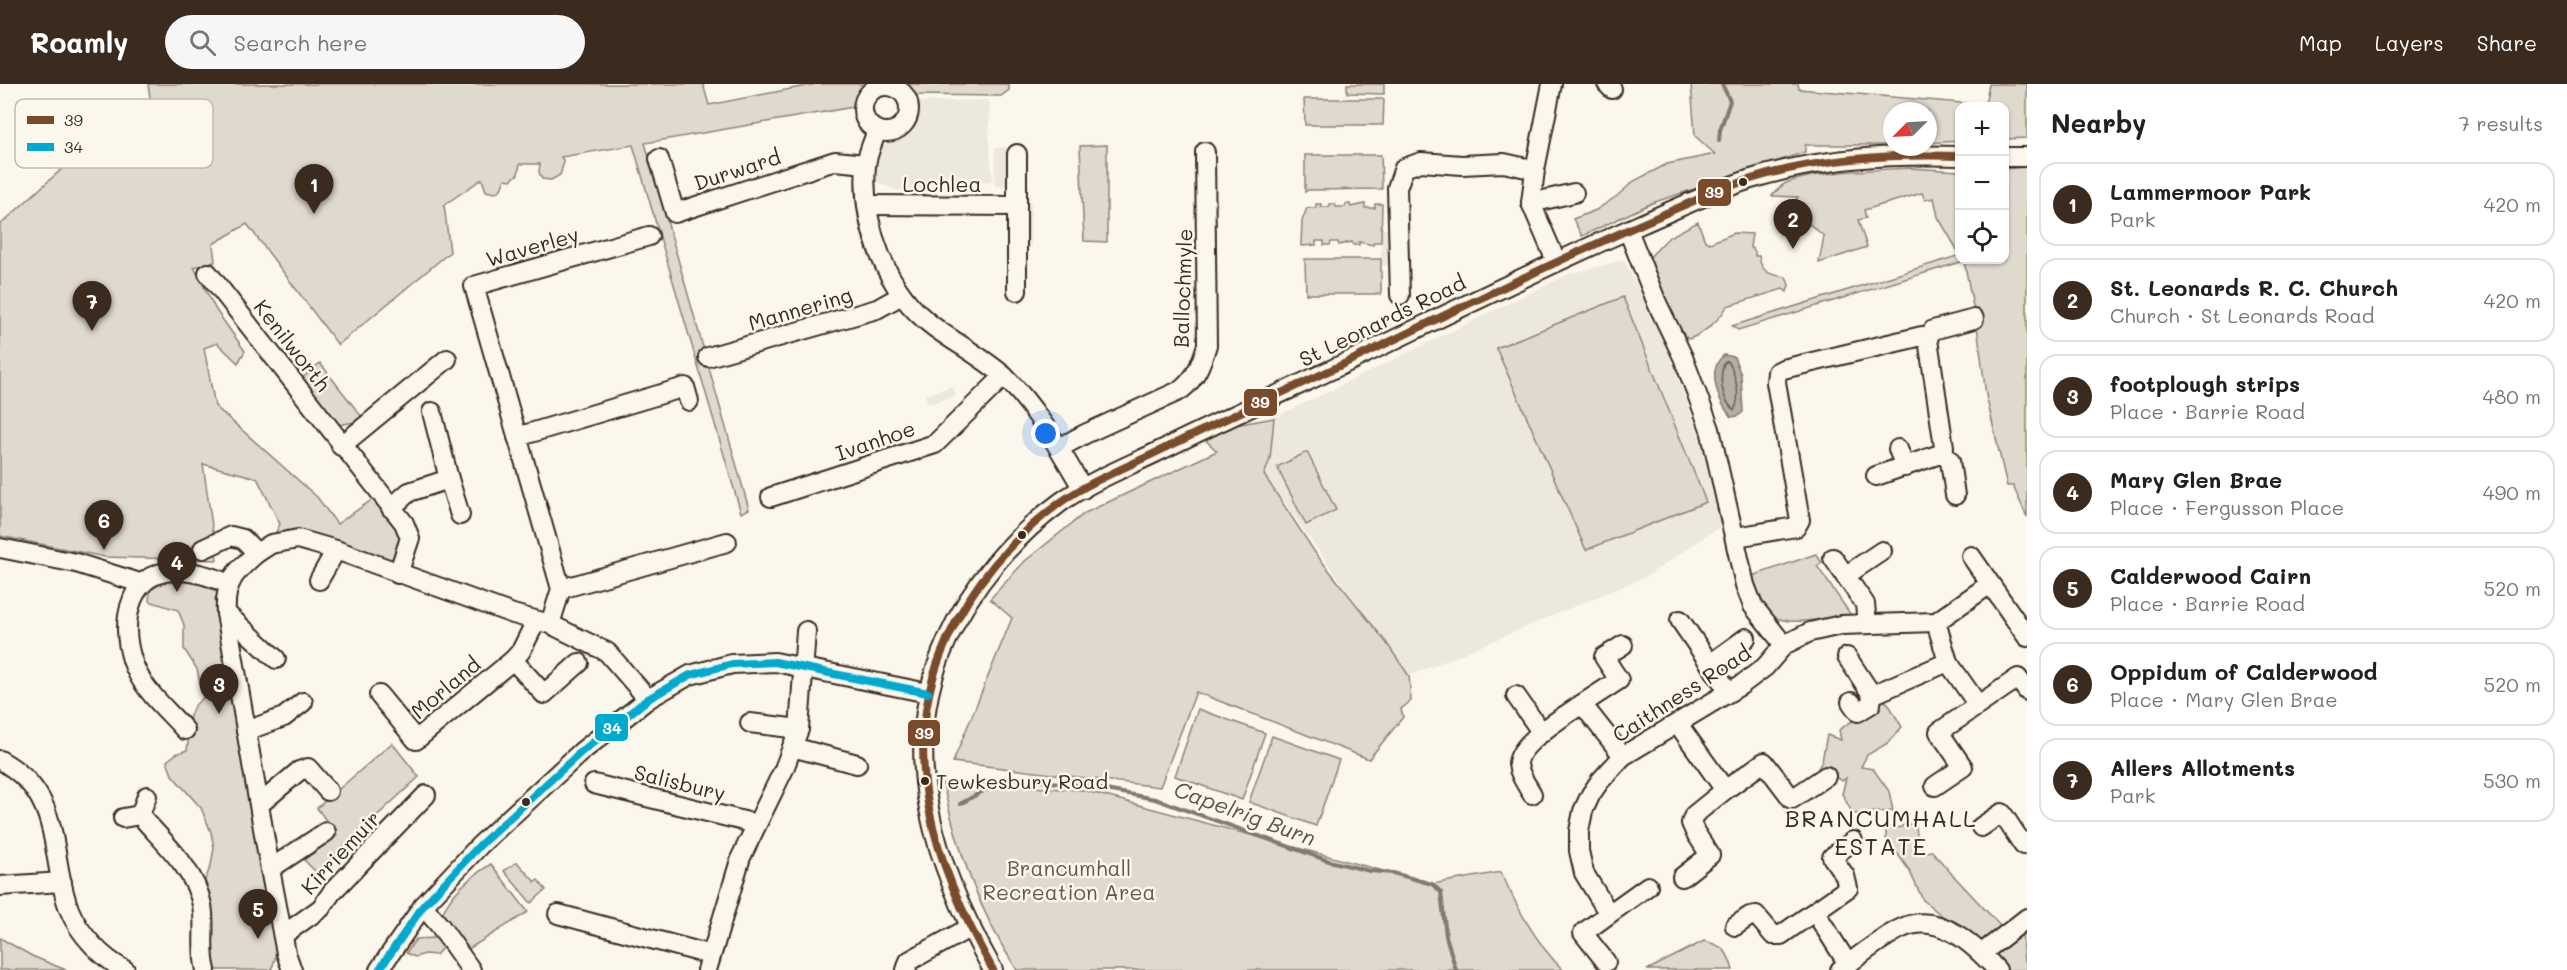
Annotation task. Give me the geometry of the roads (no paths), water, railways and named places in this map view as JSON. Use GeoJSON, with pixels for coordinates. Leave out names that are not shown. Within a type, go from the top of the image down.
{"type":"FeatureCollection","features":[{"type":"Feature","properties":{"kind":"street"},"geometry":{"type":"LineString","coordinates":[[1552,84],[1534,170],[1531,203],[1556,261]]}},
{"type":"Feature","properties":{"kind":"street"},"geometry":{"type":"LineString","coordinates":[[884,85],[899,86],[908,100],[909,108],[905,122],[893,131],[877,131],[866,122],[864,116],[863,103],[866,96],[884,85]]}},
{"type":"Feature","properties":{"kind":"street"},"geometry":{"type":"LineString","coordinates":[[877,131],[866,164],[867,205],[882,261],[902,295],[933,326],[1004,376],[1030,405],[1083,489]]}},
{"type":"Feature","properties":{"kind":"street","name":"Ballochmyle"},"geometry":{"type":"LineString","coordinates":[[1059,448],[1174,394],[1192,381],[1198,370],[1207,345],[1205,152]]}},
{"type":"Feature","properties":{"kind":"street"},"geometry":{"type":"LineString","coordinates":[[1017,154],[1017,291]]}},
{"type":"Feature","properties":{"kind":"street","name":"St Leonards Road"},"geometry":{"type":"LineString","coordinates":[[993,970],[948,879],[933,831],[925,795],[923,734],[928,693],[947,640],[976,590],[995,565],[1008,549],[1046,514],[1083,489],[1197,432],[1556,261],[1748,180],[1821,161],[1909,155],[1955,156]]}},
{"type":"Feature","properties":{"kind":"street"},"geometry":{"type":"LineString","coordinates":[[2009,157],[2027,157]]}},
{"type":"Feature","properties":{"kind":"street","name":"Durward"},"geometry":{"type":"LineString","coordinates":[[659,159],[675,213],[835,161],[866,164]]}},
{"type":"Feature","properties":{"kind":"street"},"geometry":{"type":"LineString","coordinates":[[1400,295],[1397,188],[1404,168],[1421,162],[1462,165],[1504,163],[1534,170]]}},
{"type":"Feature","properties":{"kind":"street"},"geometry":{"type":"LineString","coordinates":[[1531,203],[1574,194]]}},
{"type":"Feature","properties":{"kind":"street","name":"Lochlea"},"geometry":{"type":"LineString","coordinates":[[867,205],[1017,206]]}},
{"type":"Feature","properties":{"kind":"street"},"geometry":{"type":"LineString","coordinates":[[1628,230],[1657,303],[1683,357],[1710,429],[1745,585],[1753,606],[1784,645]]}},
{"type":"Feature","properties":{"kind":"street","name":"Waverley"},"geometry":{"type":"LineString","coordinates":[[561,589],[525,435],[474,286],[649,236]]}},
{"type":"Feature","properties":{"kind":"street","name":"Kenilworth"},"geometry":{"type":"LineString","coordinates":[[208,273],[341,446],[404,523],[410,538],[398,574]]}},
{"type":"Feature","properties":{"kind":"street","name":"Mannering"},"geometry":{"type":"LineString","coordinates":[[708,357],[877,309],[902,295]]}},
{"type":"Feature","properties":{"kind":"street"},"geometry":{"type":"LineString","coordinates":[[1943,453],[1944,447],[1927,339],[1933,330],[1974,319]]}},
{"type":"Feature","properties":{"kind":"street"},"geometry":{"type":"LineString","coordinates":[[1736,537],[1799,525],[1776,381],[1777,372],[1915,336],[1927,339]]}},
{"type":"Feature","properties":{"kind":"street"},"geometry":{"type":"LineString","coordinates":[[341,446],[447,359]]}},
{"type":"Feature","properties":{"kind":"street","name":"Ivanhoe"},"geometry":{"type":"LineString","coordinates":[[771,497],[935,444],[1004,376]]}},
{"type":"Feature","properties":{"kind":"street"},"geometry":{"type":"LineString","coordinates":[[525,435],[685,387],[689,401]]}},
{"type":"Feature","properties":{"kind":"street"},"geometry":{"type":"LineString","coordinates":[[432,412],[460,515]]}},
{"type":"Feature","properties":{"kind":"street"},"geometry":{"type":"LineString","coordinates":[[1898,449],[1905,467]]}},
{"type":"Feature","properties":{"kind":"street"},"geometry":{"type":"LineString","coordinates":[[1876,476],[1943,453]]}},
{"type":"Feature","properties":{"kind":"street"},"geometry":{"type":"LineString","coordinates":[[1943,453],[1950,461],[1955,495]]}},
{"type":"Feature","properties":{"kind":"street"},"geometry":{"type":"LineString","coordinates":[[391,508],[409,492],[449,479]]}},
{"type":"Feature","properties":{"kind":"street"},"geometry":{"type":"LineString","coordinates":[[203,549],[231,536],[243,539],[257,553]]}},
{"type":"Feature","properties":{"kind":"street"},"geometry":{"type":"LineString","coordinates":[[288,969],[226,613],[225,597],[229,584],[239,569],[257,553],[271,544],[298,539],[336,550],[398,574],[543,623],[607,652],[648,699]]}},
{"type":"Feature","properties":{"kind":"street"},"geometry":{"type":"LineString","coordinates":[[543,623],[561,589],[727,542]]}},
{"type":"Feature","properties":{"kind":"street"},"geometry":{"type":"LineString","coordinates":[[0,548],[76,563],[140,583]]}},
{"type":"Feature","properties":{"kind":"street"},"geometry":{"type":"LineString","coordinates":[[319,580],[336,550]]}},
{"type":"Feature","properties":{"kind":"street"},"geometry":{"type":"LineString","coordinates":[[1845,576],[1882,551]]}},
{"type":"Feature","properties":{"kind":"street"},"geometry":{"type":"LineString","coordinates":[[1971,556],[2027,637]]}},
{"type":"Feature","properties":{"kind":"street"},"geometry":{"type":"LineString","coordinates":[[1833,558],[1865,604],[1867,624]]}},
{"type":"Feature","properties":{"kind":"street"},"geometry":{"type":"LineString","coordinates":[[185,730],[138,674],[132,657],[127,624],[130,603],[140,583],[165,572],[191,571],[206,574],[229,584]]}},
{"type":"Feature","properties":{"kind":"street"},"geometry":{"type":"LineString","coordinates":[[1978,705],[1948,662],[1936,622],[1990,584]]}},
{"type":"Feature","properties":{"kind":"street"},"geometry":{"type":"LineString","coordinates":[[226,613],[276,659]]}},
{"type":"Feature","properties":{"kind":"street"},"geometry":{"type":"LineString","coordinates":[[1680,620],[1729,693]]}},
{"type":"Feature","properties":{"kind":"street","name":"Caithness Road"},"geometry":{"type":"LineString","coordinates":[[1609,914],[1584,873],[1579,851],[1579,831],[1583,811],[1592,794],[1600,781],[1623,756],[1729,693],[1765,667],[1784,645],[1810,632],[1841,625],[1936,622]]}},
{"type":"Feature","properties":{"kind":"street","name":"Morland"},"geometry":{"type":"LineString","coordinates":[[379,695],[416,740],[513,660],[543,623]]}},
{"type":"Feature","properties":{"kind":"street"},"geometry":{"type":"LineString","coordinates":[[558,914],[709,963],[741,857],[784,769],[799,729],[806,631]]}},
{"type":"Feature","properties":{"kind":"street"},"geometry":{"type":"LineString","coordinates":[[1710,664],[1746,638]]}},
{"type":"Feature","properties":{"kind":"street"},"geometry":{"type":"LineString","coordinates":[[1532,794],[1520,772],[1518,762],[1522,752],[1542,733],[1619,681],[1604,657],[1623,645]]}},
{"type":"Feature","properties":{"kind":"street"},"geometry":{"type":"LineString","coordinates":[[1847,657],[1872,695],[1871,704],[1858,712],[1851,702]]}},
{"type":"Feature","properties":{"kind":"street"},"geometry":{"type":"LineString","coordinates":[[513,660],[544,694],[579,663]]}},
{"type":"Feature","properties":{"kind":"street"},"geometry":{"type":"LineString","coordinates":[[379,970],[423,906],[480,845],[581,752],[648,699],[690,675],[732,664],[775,662],[928,693]]}},
{"type":"Feature","properties":{"kind":"street"},"geometry":{"type":"LineString","coordinates":[[1872,695],[1948,662]]}},
{"type":"Feature","properties":{"kind":"street"},"geometry":{"type":"LineString","coordinates":[[1935,786],[1963,767],[1939,732],[2018,678],[2027,691]]}},
{"type":"Feature","properties":{"kind":"street"},"geometry":{"type":"LineString","coordinates":[[1516,696],[1542,733]]}},
{"type":"Feature","properties":{"kind":"street"},"geometry":{"type":"LineString","coordinates":[[246,731],[284,717],[303,702]]}},
{"type":"Feature","properties":{"kind":"street"},"geometry":{"type":"LineString","coordinates":[[1582,704],[1623,756]]}},
{"type":"Feature","properties":{"kind":"street"},"geometry":{"type":"LineString","coordinates":[[750,723],[799,729]]}},
{"type":"Feature","properties":{"kind":"street"},"geometry":{"type":"LineString","coordinates":[[1678,724],[1725,790]]}},
{"type":"Feature","properties":{"kind":"street"},"geometry":{"type":"LineString","coordinates":[[792,747],[857,764]]}},
{"type":"Feature","properties":{"kind":"street"},"geometry":{"type":"LineString","coordinates":[[0,760],[12,766],[29,783],[41,802],[51,824],[69,909],[77,924],[101,952],[125,970]]}},
{"type":"Feature","properties":{"kind":"street"},"geometry":{"type":"LineString","coordinates":[[1682,876],[1710,855],[1691,822],[1694,815],[1764,762],[1792,799],[1826,776]]}},
{"type":"Feature","properties":{"kind":"street"},"geometry":{"type":"LineString","coordinates":[[260,804],[299,771],[308,768],[328,792]]}},
{"type":"Feature","properties":{"kind":"street","name":"Salisbury"},"geometry":{"type":"LineString","coordinates":[[594,784],[756,824]]}},
{"type":"Feature","properties":{"kind":"street","name":"Kirriemuir"},"geometry":{"type":"LineString","coordinates":[[282,935],[321,908],[332,892],[426,795]]}},
{"type":"Feature","properties":{"kind":"street"},"geometry":{"type":"LineString","coordinates":[[147,796],[131,816],[195,880],[204,918],[203,959],[206,970]]}},
{"type":"Feature","properties":{"kind":"street"},"geometry":{"type":"LineString","coordinates":[[1981,827],[2002,813],[2023,845],[2027,842]]}},
{"type":"Feature","properties":{"kind":"street"},"geometry":{"type":"LineString","coordinates":[[270,869],[326,832]]}},
{"type":"Feature","properties":{"kind":"street"},"geometry":{"type":"LineString","coordinates":[[1735,926],[1749,916],[1756,915],[1773,935],[1777,936],[1815,912],[1848,888],[1845,876],[1832,857],[1853,841]]}},
{"type":"Feature","properties":{"kind":"street"},"geometry":{"type":"LineString","coordinates":[[0,886],[62,882]]}},
{"type":"Feature","properties":{"kind":"street"},"geometry":{"type":"LineString","coordinates":[[1606,962],[1583,933],[1648,886]]}},
{"type":"Feature","properties":{"kind":"street"},"geometry":{"type":"LineString","coordinates":[[423,906],[441,926],[471,970]]}},
{"type":"Feature","properties":{"kind":"street"},"geometry":{"type":"LineString","coordinates":[[1815,912],[1844,967],[1902,927],[1922,924],[1954,931],[1982,953],[1997,970]]}},
{"type":"Feature","properties":{"kind":"street"},"geometry":{"type":"LineString","coordinates":[[1982,953],[2027,918]]}},
{"type":"Feature","properties":{"kind":"street"},"geometry":{"type":"LineString","coordinates":[[906,970],[909,961],[971,927]]}},
{"type":"Feature","properties":{"kind":"water"},"geometry":{"type":"Polygon","coordinates":[[[1724,355],[1734,357],[1741,375],[1743,412],[1738,416],[1731,417],[1722,403],[1716,386],[1715,369],[1718,361],[1724,355]]]}},
{"type":"Feature","properties":{"kind":"waterway"},"geometry":{"type":"LineString","coordinates":[[1719,141],[1720,130],[1730,101],[1722,84]]}},
{"type":"Feature","properties":{"kind":"waterway","name":"Capelrig Burn"},"geometry":{"type":"LineString","coordinates":[[960,804],[1008,777],[1084,786],[1155,799],[1329,861],[1370,871],[1393,873],[1432,884],[1441,892],[1446,936],[1456,970]]}},
{"type":"Feature","properties":{"kind":"place","name":"Lammermoor Park"},"geometry":{"type":"Point","coordinates":[314,214]}},
{"type":"Feature","properties":{"kind":"place","name":"St. Leonards R. C. Church"},"geometry":{"type":"Point","coordinates":[1793,249]}},
{"type":"Feature","properties":{"kind":"place","name":"Allers Allotments"},"geometry":{"type":"Point","coordinates":[92,331]}},
{"type":"Feature","properties":{"kind":"place","name":"Oppidum of Calderwood"},"geometry":{"type":"Point","coordinates":[104,550]}},
{"type":"Feature","properties":{"kind":"place","name":"Mary Glen Brae"},"geometry":{"type":"Point","coordinates":[177,592]}},
{"type":"Feature","properties":{"kind":"place","name":"footplough strips"},"geometry":{"type":"Point","coordinates":[219,714]}},
{"type":"Feature","properties":{"kind":"place","name":"Tewkesbury Road"},"geometry":{"type":"Point","coordinates":[925,781]}},
{"type":"Feature","properties":{"kind":"place","name":"Calderwood Cairn"},"geometry":{"type":"Point","coordinates":[258,939]}},
{"type":"Feature","properties":{"kind":"district","name":"BRANCUMHALL ESTATE"},"geometry":{"type":"Point","coordinates":[1881,831]}},
{"type":"Feature","properties":{"kind":"park label","name":"Brancumhall Recreation Area"},"geometry":{"type":"Point","coordinates":[1069,879]}}]}
